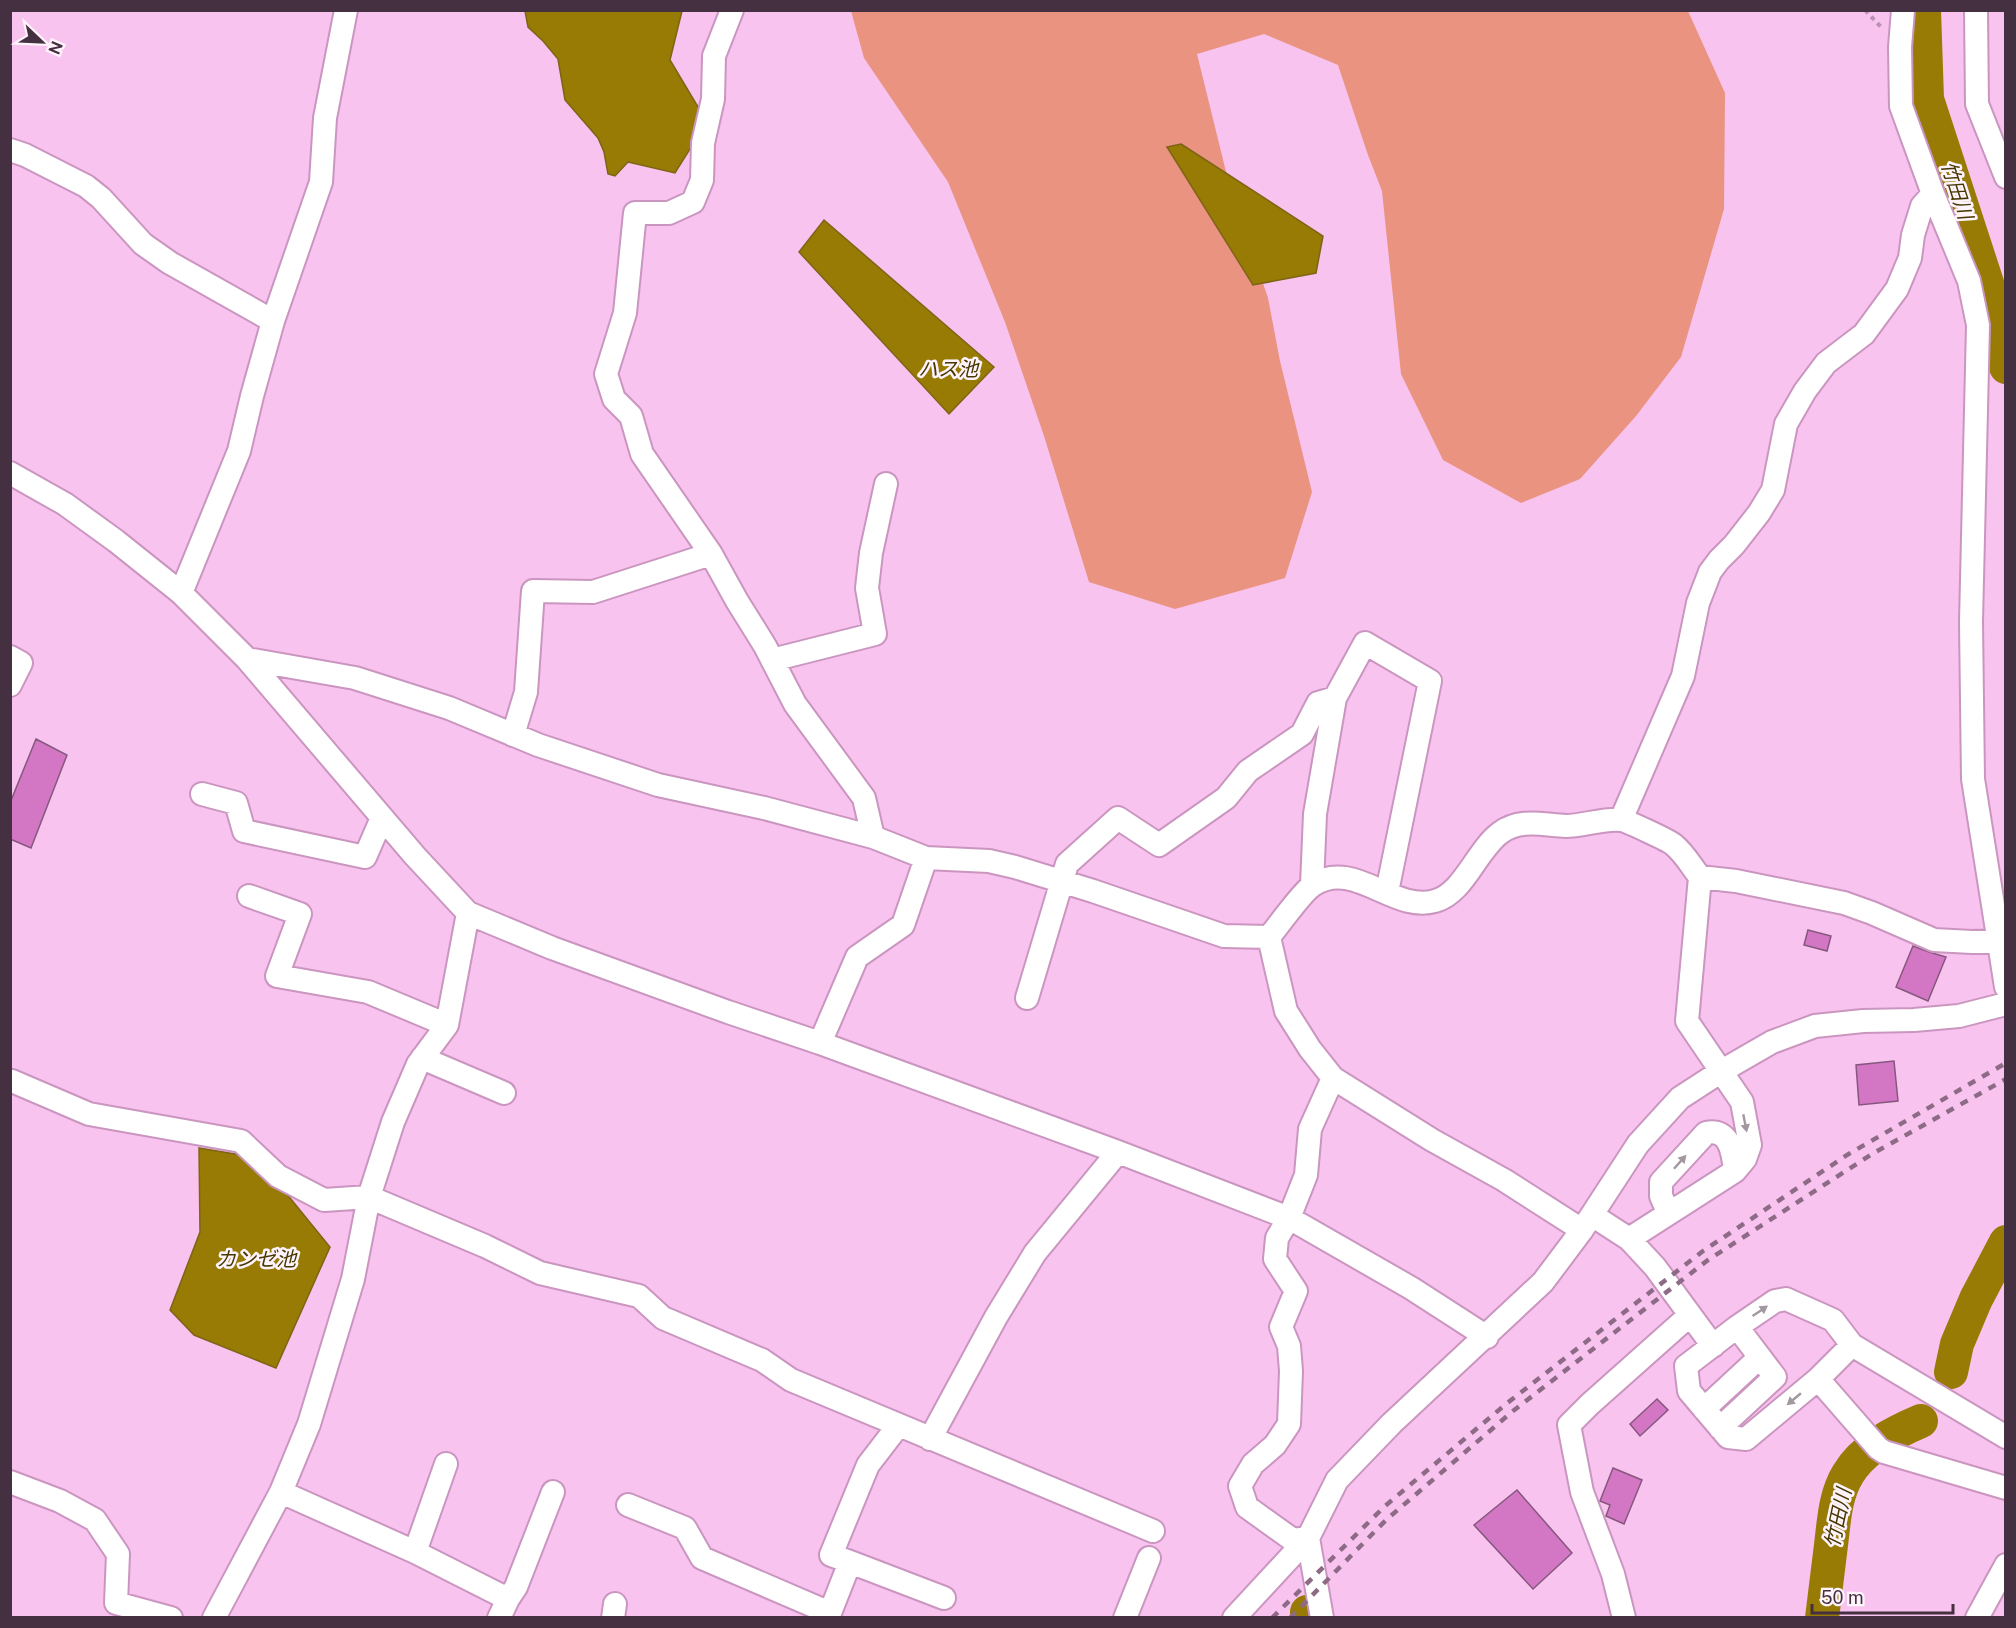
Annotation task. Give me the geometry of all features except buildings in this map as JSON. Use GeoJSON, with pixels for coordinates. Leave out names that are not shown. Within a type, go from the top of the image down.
{"type":"FeatureCollection","features":[{"type":"Feature","properties":{"kind":"street"},"geometry":{"type":"LineString","coordinates":[[181,593],[239,451],[273,321],[321,182],[325,118],[346,10]]}},
{"type":"Feature","properties":{"kind":"street"},"geometry":{"type":"LineString","coordinates":[[732,10],[714,56],[713,99],[703,143],[702,180],[693,202],[669,213],[635,213],[625,313],[606,374],[614,399],[631,416],[642,454],[711,554],[795,704],[864,798],[873,837]]}},
{"type":"Feature","properties":{"kind":"street"},"geometry":{"type":"LineString","coordinates":[[1903,10],[1900,47],[1901,106],[1933,194],[1969,281],[1978,325],[1971,622],[1973,779],[2002,940],[2006,987]]}},
{"type":"Feature","properties":{"kind":"street"},"geometry":{"type":"LineString","coordinates":[[1976,10],[1977,104],[2006,177]]}},
{"type":"Feature","properties":{"kind":"street"},"geometry":{"type":"LineString","coordinates":[[10,150],[25,155],[86,186],[101,198],[143,244],[170,263],[273,321]]}},
{"type":"Feature","properties":{"kind":"street"},"geometry":{"type":"LineString","coordinates":[[1621,820],[1683,676],[1698,603],[1710,572],[1759,513],[1773,490],[1786,424],[1805,391],[1826,363],[1864,334],[1897,289],[1910,258],[1913,235],[1922,206],[1933,194]]}},
{"type":"Feature","properties":{"kind":"street"},"geometry":{"type":"LineString","coordinates":[[10,473],[65,504],[181,593],[247,659],[415,856],[468,913],[552,948],[728,1012],[820,1042],[1289,1218],[1411,1288],[1486,1336]]}},
{"type":"Feature","properties":{"kind":"street"},"geometry":{"type":"LineString","coordinates":[[772,660],[875,634],[867,588],[871,553],[886,484]]}},
{"type":"Feature","properties":{"kind":"street"},"geometry":{"type":"LineString","coordinates":[[513,735],[526,693],[533,591],[593,592],[711,554]]}},
{"type":"Feature","properties":{"kind":"street"},"geometry":{"type":"LineString","coordinates":[[1312,885],[1315,814],[1335,698],[1365,643],[1430,681],[1387,892]]}},
{"type":"Feature","properties":{"kind":"street"},"geometry":{"type":"LineString","coordinates":[[10,657],[21,663],[10,685]]}},
{"type":"Feature","properties":{"kind":"street"},"geometry":{"type":"LineString","coordinates":[[247,659],[356,678],[450,708],[538,745],[658,785],[764,808],[873,837],[926,858],[989,861],[1015,867],[1224,936],[1239,938],[1269,937],[1312,885],[1331,877],[1364,882],[1407,902],[1437,901],[1455,890],[1482,851],[1498,834],[1513,825],[1528,823],[1568,826],[1621,820],[1673,843],[1700,877],[1687,1021],[1742,1102],[1749,1144],[1745,1159],[1735,1171],[1629,1239]]}},
{"type":"Feature","properties":{"kind":"street"},"geometry":{"type":"LineString","coordinates":[[1027,998],[1067,864],[1118,818],[1159,844],[1226,798],[1248,771],[1302,734],[1318,703],[1335,698]]}},
{"type":"Feature","properties":{"kind":"street"},"geometry":{"type":"LineString","coordinates":[[202,794],[236,803],[244,831],[365,857],[382,818]]}},
{"type":"Feature","properties":{"kind":"street"},"geometry":{"type":"LineString","coordinates":[[820,1042],[857,957],[903,925],[926,858]]}},
{"type":"Feature","properties":{"kind":"street"},"geometry":{"type":"LineString","coordinates":[[1700,877],[1736,881],[1844,903],[1934,940],[1972,942],[2002,940]]}},
{"type":"Feature","properties":{"kind":"street"},"geometry":{"type":"LineString","coordinates":[[249,896],[300,914],[277,976],[368,992],[447,1025]]}},
{"type":"Feature","properties":{"kind":"street"},"geometry":{"type":"LineString","coordinates":[[214,1617],[281,1492],[309,1424],[353,1279],[369,1197],[393,1122],[422,1059],[447,1025],[468,913]]}},
{"type":"Feature","properties":{"kind":"street"},"geometry":{"type":"LineString","coordinates":[[1269,937],[1286,1011],[1310,1049],[1333,1078],[1432,1140],[1504,1180],[1587,1222],[1629,1239],[1655,1267],[1713,1346]]}},
{"type":"Feature","properties":{"kind":"street"},"geometry":{"type":"LineString","coordinates":[[1234,1617],[1308,1538],[1337,1479],[1392,1423],[1544,1282],[1638,1144],[1680,1098],[1772,1042],[1815,1026],[1863,1020],[1914,1020],[1959,1016],[2006,1004]]}},
{"type":"Feature","properties":{"kind":"street"},"geometry":{"type":"LineString","coordinates":[[422,1059],[504,1093]]}},
{"type":"Feature","properties":{"kind":"street"},"geometry":{"type":"LineString","coordinates":[[1308,1538],[1293,1540],[1246,1507],[1240,1486],[1253,1464],[1275,1445],[1289,1424],[1291,1371],[1289,1346],[1281,1327],[1296,1291],[1275,1259],[1277,1238],[1289,1218],[1306,1174],[1310,1129],[1333,1078]]}},
{"type":"Feature","properties":{"kind":"street"},"geometry":{"type":"LineString","coordinates":[[12,1081],[89,1114],[241,1141],[278,1176],[324,1200],[369,1197],[485,1246],[540,1273],[639,1296],[663,1318],[762,1360],[791,1380],[1154,1531]]}},
{"type":"Feature","properties":{"kind":"street"},"geometry":{"type":"LineString","coordinates":[[1668,1212],[1661,1196],[1661,1182],[1706,1133],[1713,1131],[1722,1134],[1733,1149],[1735,1171]]}},
{"type":"Feature","properties":{"kind":"street"},"geometry":{"type":"LineString","coordinates":[[930,1439],[996,1317],[1035,1253],[1118,1152]]}},
{"type":"Feature","properties":{"kind":"street"},"geometry":{"type":"LineString","coordinates":[[1852,1345],[1818,1379],[1746,1439],[1728,1437],[1689,1390],[1686,1366],[1737,1326],[1775,1301],[1786,1299],[1833,1320],[1852,1345],[2006,1437]]}},
{"type":"Feature","properties":{"kind":"street"},"geometry":{"type":"LineString","coordinates":[[1624,1617],[1613,1574],[1582,1492],[1569,1425],[1690,1315]]}},
{"type":"Feature","properties":{"kind":"street"},"geometry":{"type":"LineString","coordinates":[[1720,1428],[1775,1377],[1737,1326]]}},
{"type":"Feature","properties":{"kind":"street"},"geometry":{"type":"LineString","coordinates":[[1704,1409],[1760,1357]]}},
{"type":"Feature","properties":{"kind":"street"},"geometry":{"type":"LineString","coordinates":[[1818,1379],[1874,1444],[1884,1452],[2006,1488]]}},
{"type":"Feature","properties":{"kind":"street"},"geometry":{"type":"LineString","coordinates":[[898,1425],[868,1465],[831,1555],[944,1598]]}},
{"type":"Feature","properties":{"kind":"street"},"geometry":{"type":"LineString","coordinates":[[415,1552],[446,1464]]}},
{"type":"Feature","properties":{"kind":"street"},"geometry":{"type":"LineString","coordinates":[[10,1482],[60,1501],[95,1520],[118,1554],[116,1610],[171,1617]]}},
{"type":"Feature","properties":{"kind":"street"},"geometry":{"type":"LineString","coordinates":[[281,1492],[415,1552],[504,1608],[516,1587],[553,1492]]}},
{"type":"Feature","properties":{"kind":"street"},"geometry":{"type":"LineString","coordinates":[[628,1505],[685,1528],[702,1558],[829,1615],[850,1562]]}},
{"type":"Feature","properties":{"kind":"street"},"geometry":{"type":"LineString","coordinates":[[1308,1538],[1322,1617]]}},
{"type":"Feature","properties":{"kind":"street"},"geometry":{"type":"LineString","coordinates":[[1125,1617],[1149,1558]]}},
{"type":"Feature","properties":{"kind":"street"},"geometry":{"type":"LineString","coordinates":[[1977,1617],[2006,1565]]}},
{"type":"Feature","properties":{"kind":"shaded area"},"geometry":{"type":"Polygon","coordinates":[[[851,11],[1688,11],[1725,93],[1724,209],[1681,357],[1636,416],[1580,479],[1521,503],[1443,460],[1401,374],[1382,191],[1338,65],[1264,34],[1197,54],[1229,184],[1268,298],[1280,361],[1312,492],[1285,578],[1175,609],[1089,582],[1044,436],[1005,322],[948,182],[864,58],[851,11]]]}},
{"type":"Feature","properties":{"kind":"water"},"geometry":{"type":"Polygon","coordinates":[[[525,11],[682,11],[670,60],[698,107],[695,141],[675,173],[628,162],[615,176],[608,174],[604,152],[598,138],[565,100],[558,59],[528,27],[525,11]]]}},
{"type":"Feature","properties":{"kind":"water"},"geometry":{"type":"Polygon","coordinates":[[[1181,144],[1323,236],[1316,273],[1253,285],[1167,147],[1181,144]]]}},
{"type":"Feature","properties":{"kind":"water","name":"ハス池"},"geometry":{"type":"Polygon","coordinates":[[[824,220],[994,367],[949,414],[799,252],[824,220]]]}},
{"type":"Feature","properties":{"kind":"water","name":"カンゼ池"},"geometry":{"type":"Polygon","coordinates":[[[199,1148],[241,1155],[286,1193],[330,1247],[276,1368],[194,1335],[170,1310],[200,1232],[199,1148]]]}},
{"type":"Feature","properties":{"kind":"waterway","name":"竹田川"},"geometry":{"type":"LineString","coordinates":[[1924,10],[1927,99],[2001,326],[2006,367]]}},
{"type":"Feature","properties":{"kind":"waterway","name":"竹田川"},"geometry":{"type":"LineString","coordinates":[[1951,1372],[1957,1344],[1976,1299],[2006,1242]]}},
{"type":"Feature","properties":{"kind":"waterway","name":"竹田川"},"geometry":{"type":"LineString","coordinates":[[1822,1618],[1834,1518],[1838,1499],[1848,1474],[1862,1456],[1871,1449],[1890,1436],[1921,1421]]}},
{"type":"Feature","properties":{"kind":"waterway"},"geometry":{"type":"LineString","coordinates":[[1307,1612],[1307,1618]]}},
{"type":"Feature","properties":{"kind":"railway"},"geometry":{"type":"LineString","coordinates":[[1272,1618],[1385,1506],[1506,1404],[1703,1251],[1847,1155],[2006,1063]]}},
{"type":"Feature","properties":{"kind":"railway"},"geometry":{"type":"LineString","coordinates":[[1290,1618],[1386,1520],[1513,1411],[1708,1260],[1872,1154],[2006,1079]]}}]}
